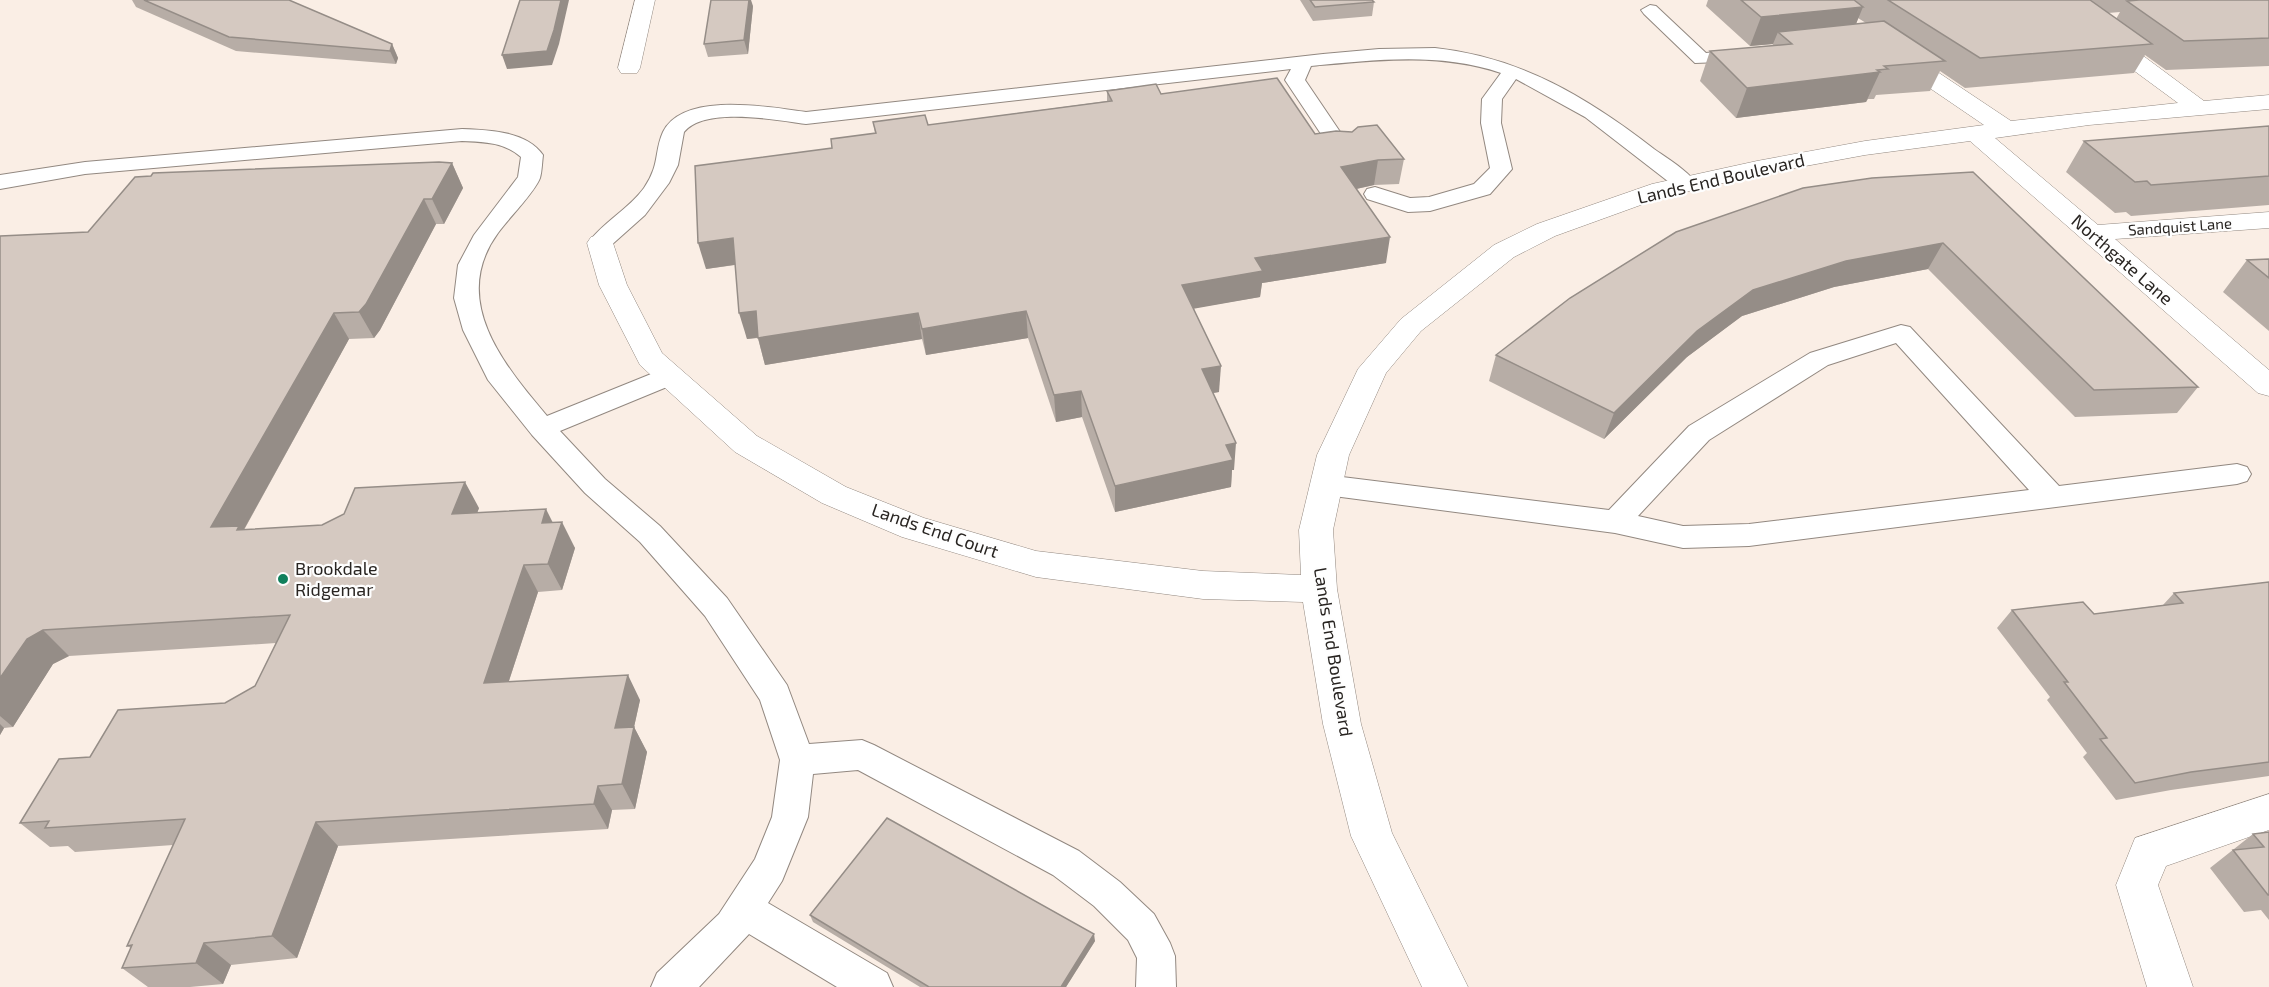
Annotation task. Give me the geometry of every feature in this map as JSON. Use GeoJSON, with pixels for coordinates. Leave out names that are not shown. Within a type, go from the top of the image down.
{"type":"FeatureCollection","features":[{"type":"Feature","properties":{"kind":"street"},"geometry":{"type":"LineString","coordinates":[[629,68],[645,0]]}},
{"type":"Feature","properties":{"kind":"street"},"geometry":{"type":"LineString","coordinates":[[2119,21],[2085,24],[2198,107]]}},
{"type":"Feature","properties":{"kind":"street"},"geometry":{"type":"LineString","coordinates":[[1877,41],[2006,129]]}},
{"type":"Feature","properties":{"kind":"street","name":"Lands End Boulevard"},"geometry":{"type":"LineString","coordinates":[[1445,987],[1372,836],[1342,724],[1319,589],[1316,530],[1333,455],[1373,369],[1411,326],[1514,246],[1546,230],[1631,199],[1686,184],[1865,148],[2198,107],[2269,102]]}},
{"type":"Feature","properties":{"kind":"street","name":"Northgate Lane"},"geometry":{"type":"LineString","coordinates":[[1975,133],[2269,387]]}},
{"type":"Feature","properties":{"kind":"street","name":"Sandquist Lane"},"geometry":{"type":"LineString","coordinates":[[2091,233],[2269,220]]}},
{"type":"Feature","properties":{"kind":"street","name":"Lands End Court"},"geometry":{"type":"LineString","coordinates":[[600,243],[613,285],[650,358],[746,444],[834,495],[914,528],[1036,564],[1203,585],[1319,589]]}},
{"type":"Feature","properties":{"kind":"street"},"geometry":{"type":"LineString","coordinates":[[2170,987],[2137,885],[2150,852],[2269,812]]}},
{"type":"Feature","properties":{"kind":"lane"},"geometry":{"type":"LineString","coordinates":[[1650,10],[1702,59],[1760,53]]}},
{"type":"Feature","properties":{"kind":"lane"},"geometry":{"type":"LineString","coordinates":[[600,243],[644,207],[666,168],[670,137],[683,121],[705,114],[754,111],[806,118],[1159,76],[1304,62],[1421,54],[1485,61],[1513,70],[1571,96],[1686,184]]}},
{"type":"Feature","properties":{"kind":"lane"},"geometry":{"type":"LineString","coordinates":[[1304,62],[1295,80],[1342,151]]}},
{"type":"Feature","properties":{"kind":"lane"},"geometry":{"type":"LineString","coordinates":[[1375,194],[1408,206],[1439,202],[1482,189],[1501,170],[1491,123],[1492,99],[1513,70]]}},
{"type":"Feature","properties":{"kind":"lane"},"geometry":{"type":"LineString","coordinates":[[0,182],[85,168],[430,137],[489,136],[522,146],[532,155],[533,166],[529,178],[486,234],[470,265],[466,298],[475,330],[497,374],[542,428],[595,486],[650,534],[716,607],[775,695],[797,760],[790,817],[769,869],[732,927],[671,987]]}},
{"type":"Feature","properties":{"kind":"lane"},"geometry":{"type":"LineString","coordinates":[[1615,522],[1699,433],[1819,359],[1901,333],[2052,497]]}},
{"type":"Feature","properties":{"kind":"lane"},"geometry":{"type":"LineString","coordinates":[[542,428],[670,376]]}},
{"type":"Feature","properties":{"kind":"lane"},"geometry":{"type":"LineString","coordinates":[[1326,485],[1615,522],[1683,537],[1749,535],[2236,474]]}},
{"type":"Feature","properties":{"kind":"lane"},"geometry":{"type":"LineString","coordinates":[[797,760],[862,755],[1066,863],[1107,894],[1141,927],[1156,956],[1156,987]]}},
{"type":"Feature","properties":{"kind":"lane"},"geometry":{"type":"LineString","coordinates":[[743,909],[873,987]]}},
{"type":"Feature","properties":{"kind":"building"},"geometry":{"type":"Polygon","coordinates":[[[144,0],[289,0],[392,44],[390,51],[229,37],[144,0]]]}},
{"type":"Feature","properties":{"kind":"building"},"geometry":{"type":"Polygon","coordinates":[[[520,0],[561,0],[554,30],[547,51],[502,55],[520,0]]]}},
{"type":"Feature","properties":{"kind":"building"},"geometry":{"type":"Polygon","coordinates":[[[711,0],[749,0],[744,40],[704,44],[711,0]]]}},
{"type":"Feature","properties":{"kind":"building"},"geometry":{"type":"Polygon","coordinates":[[[1310,0],[1372,0],[1374,2],[1315,7],[1310,0]]]}},
{"type":"Feature","properties":{"kind":"building"},"geometry":{"type":"Polygon","coordinates":[[[1741,0],[1854,0],[1863,7],[1761,17],[1741,0]]]}},
{"type":"Feature","properties":{"kind":"building"},"geometry":{"type":"Polygon","coordinates":[[[1888,0],[2090,0],[2152,44],[1980,58],[1888,0]]]}},
{"type":"Feature","properties":{"kind":"building"},"geometry":{"type":"Polygon","coordinates":[[[2269,0],[2269,38],[2184,41],[2127,1],[2269,0]]]}},
{"type":"Feature","properties":{"kind":"building"},"geometry":{"type":"Polygon","coordinates":[[[1884,21],[1945,61],[1884,66],[1888,69],[1877,70],[1880,72],[1747,88],[1710,51],[1792,44],[1778,32],[1884,21]]]}},
{"type":"Feature","properties":{"kind":"building"},"geometry":{"type":"Polygon","coordinates":[[[1277,78],[1315,134],[1336,131],[1352,132],[1358,127],[1377,125],[1404,159],[1378,160],[1341,167],[1390,237],[1255,258],[1263,271],[1182,285],[1221,366],[1202,369],[1236,443],[1226,445],[1233,460],[1115,486],[1081,391],[1054,395],[1026,311],[922,329],[918,313],[758,338],[756,311],[739,313],[733,238],[698,243],[695,166],[832,148],[831,139],[876,133],[873,122],[925,115],[928,125],[1112,101],[1107,91],[1156,84],[1161,94],[1277,78]]]}},
{"type":"Feature","properties":{"kind":"building"},"geometry":{"type":"Polygon","coordinates":[[[2269,126],[2269,176],[2151,185],[2147,181],[2135,182],[2084,141],[2269,126]]]}},
{"type":"Feature","properties":{"kind":"building","name":"Brookdale Ridgemar"},"geometry":{"type":"Polygon","coordinates":[[[452,163],[432,199],[424,199],[366,304],[359,312],[334,313],[211,527],[239,526],[237,530],[322,525],[344,514],[355,488],[465,482],[452,514],[546,509],[542,523],[562,522],[548,564],[524,565],[484,683],[628,675],[615,728],[634,727],[622,784],[598,786],[594,804],[316,822],[272,936],[204,943],[196,963],[122,968],[132,945],[127,946],[185,819],[45,828],[49,821],[20,823],[59,759],[90,757],[118,710],[225,703],[255,686],[290,615],[43,630],[27,639],[0,678],[0,236],[88,232],[135,177],[151,176],[153,173],[452,163]]]}},
{"type":"Feature","properties":{"kind":"building"},"geometry":{"type":"Polygon","coordinates":[[[1973,172],[2198,387],[2094,390],[1943,243],[1846,261],[1753,290],[1697,331],[1614,413],[1496,355],[1570,298],[1676,232],[1803,188],[1872,178],[1973,172]]]}},
{"type":"Feature","properties":{"kind":"building"},"geometry":{"type":"Polygon","coordinates":[[[2269,259],[2269,278],[2247,260],[2269,259]]]}},
{"type":"Feature","properties":{"kind":"building"},"geometry":{"type":"Polygon","coordinates":[[[2269,582],[2269,762],[2191,772],[2135,783],[2100,739],[2107,738],[2064,682],[2068,682],[2012,610],[2083,602],[2094,614],[2183,603],[2174,593],[2269,582]]]}},
{"type":"Feature","properties":{"kind":"building"},"geometry":{"type":"Polygon","coordinates":[[[887,818],[1094,934],[1061,987],[929,987],[810,915],[887,818]]]}},
{"type":"Feature","properties":{"kind":"building"},"geometry":{"type":"Polygon","coordinates":[[[2269,832],[2268,895],[2233,850],[2264,847],[2253,834],[2269,832]]]}},
{"type":"Feature","properties":{"kind":"place","name":"Brookdale Ridgemar"},"geometry":{"type":"Point","coordinates":[283,579]}}]}
